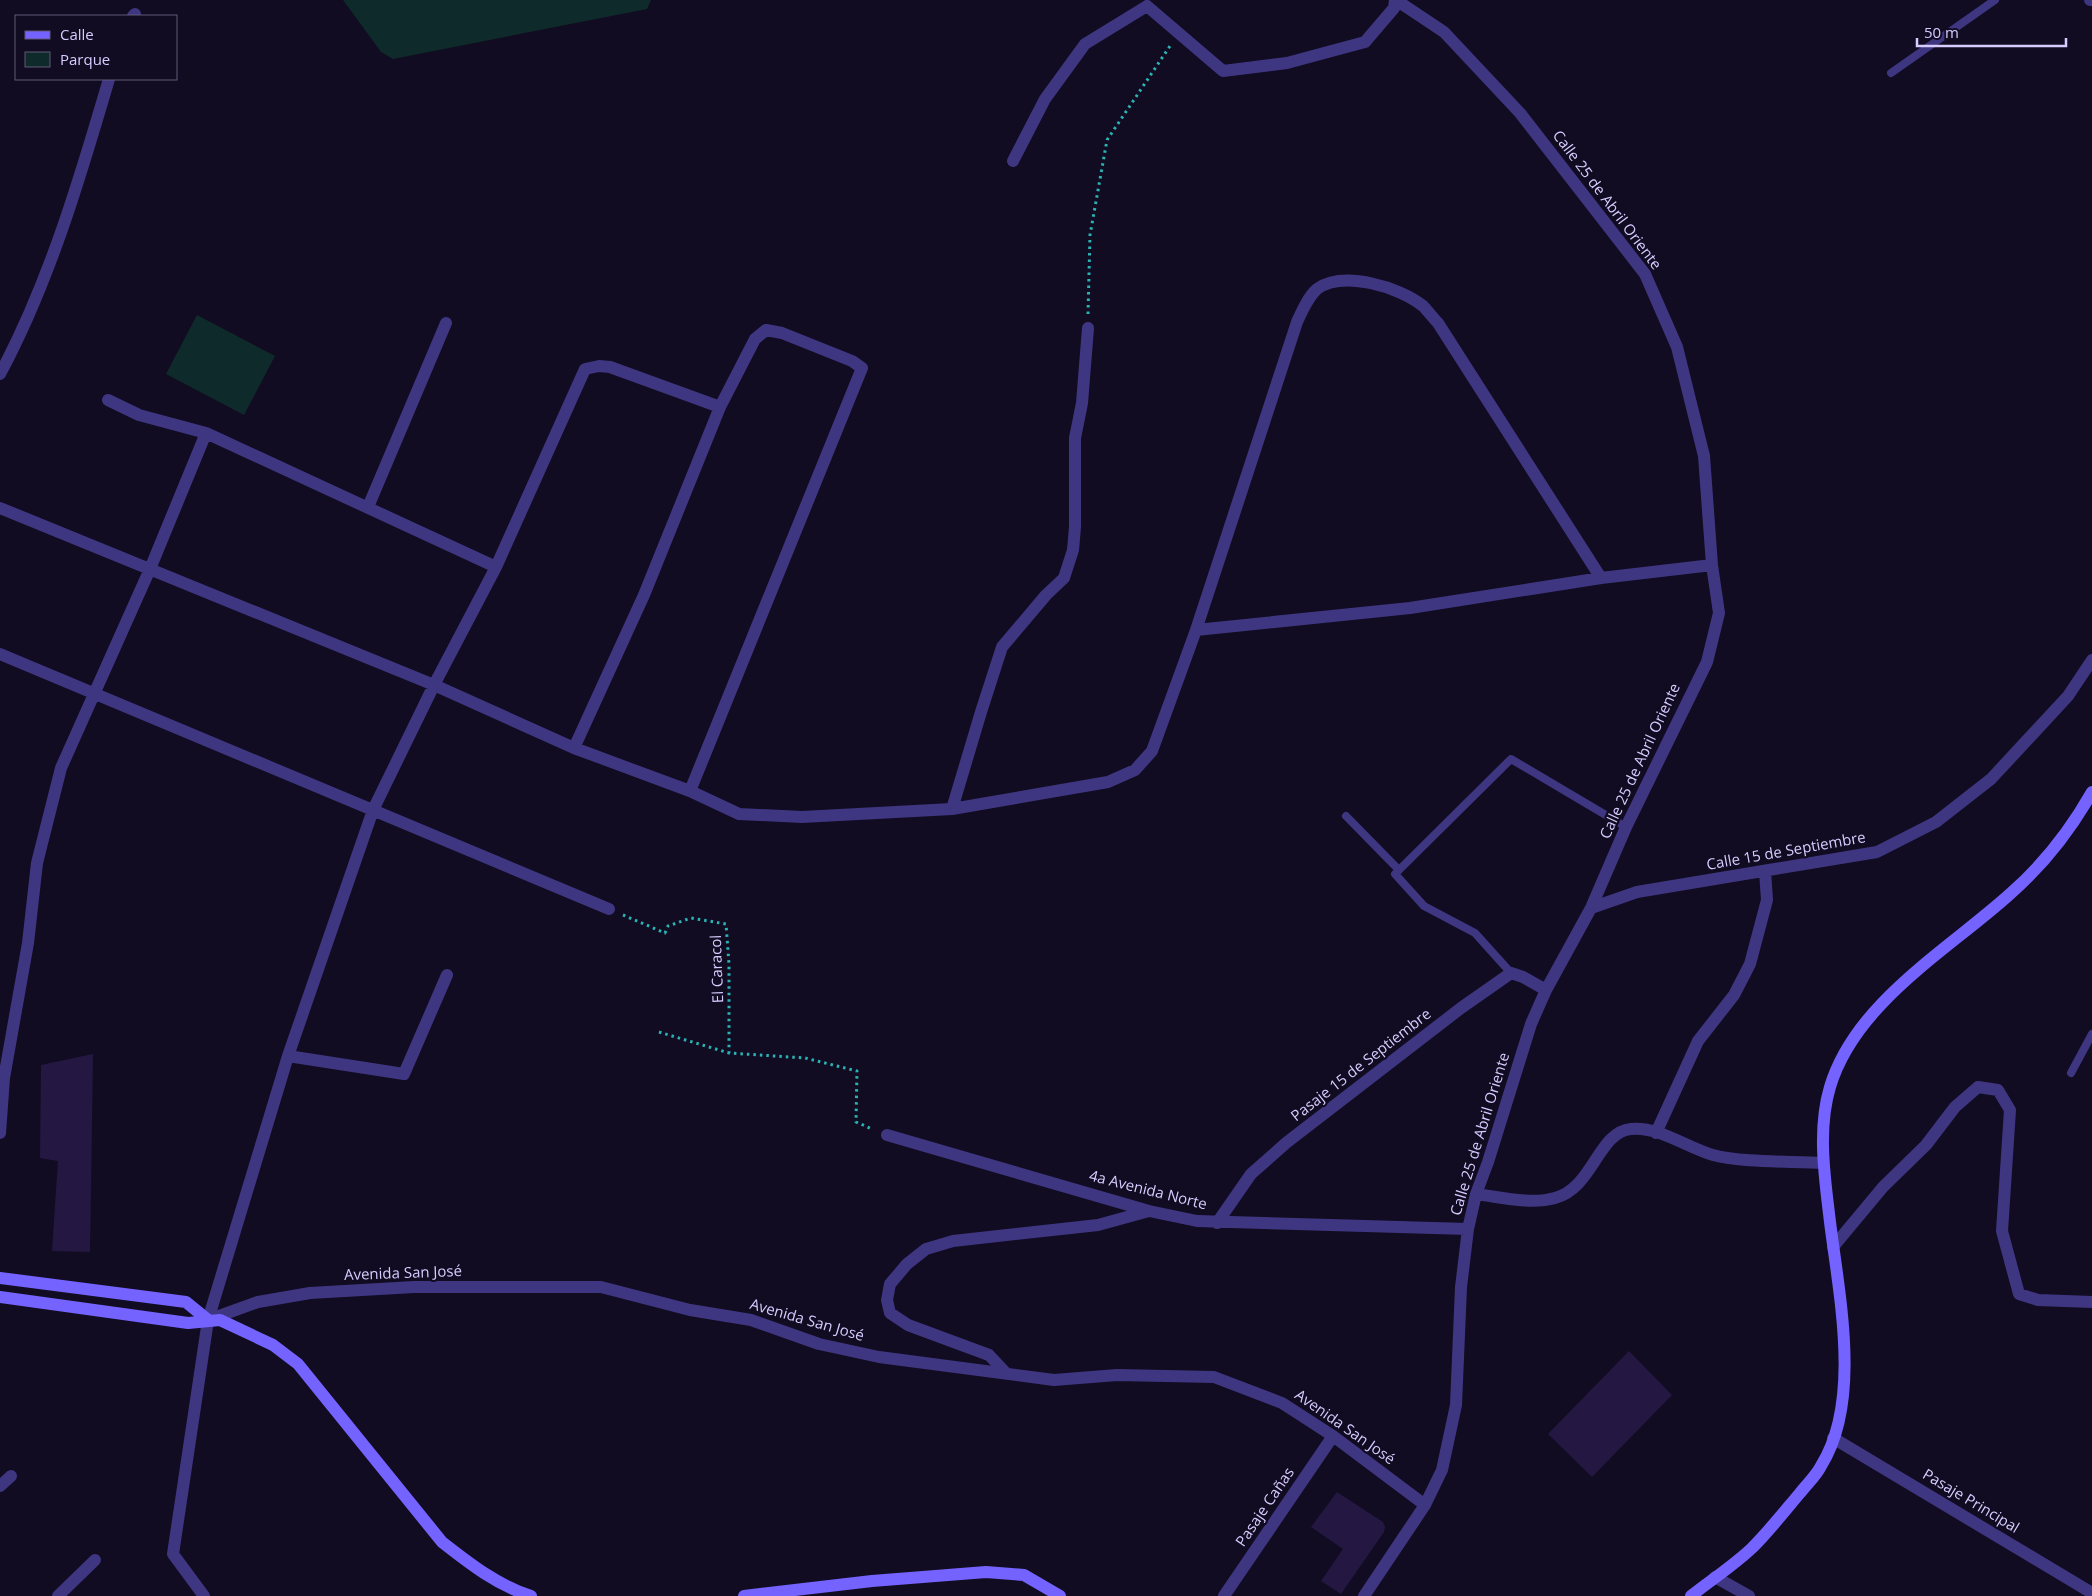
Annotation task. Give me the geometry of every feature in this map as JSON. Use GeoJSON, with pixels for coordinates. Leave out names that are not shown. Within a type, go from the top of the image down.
{"type":"FeatureCollection","features":[{"type":"Feature","properties":{"kind":"main road"},"geometry":{"type":"LineString","coordinates":[[1691,1596],[1751,1549],[1779,1518],[1822,1466],[1833,1438],[1842,1399],[1845,1369],[1844,1344],[1823,1163],[1830,1088],[1840,1061],[1855,1036],[1888,997],[2026,879],[2057,842],[2092,792]]}},
{"type":"Feature","properties":{"kind":"main road"},"geometry":{"type":"LineString","coordinates":[[0,1278],[186,1302],[208,1320]]}},
{"type":"Feature","properties":{"kind":"main road"},"geometry":{"type":"LineString","coordinates":[[0,1297],[188,1323],[220,1320],[244,1330],[273,1346],[298,1364],[442,1542],[472,1566],[512,1590],[531,1596]]}},
{"type":"Feature","properties":{"kind":"main road"},"geometry":{"type":"LineString","coordinates":[[744,1596],[872,1581],[986,1572],[1024,1575],[1060,1596]]}},
{"type":"Feature","properties":{"kind":"street"},"geometry":{"type":"LineString","coordinates":[[1013,161],[1045,99],[1085,44],[1147,6],[1223,71],[1287,63],[1365,42],[1394,8],[1395,0]]}},
{"type":"Feature","properties":{"kind":"street","name":"Calle 25 de Abril Oriente"},"geometry":{"type":"LineString","coordinates":[[1364,1596],[1425,1505],[1442,1470],[1456,1405],[1461,1287],[1468,1229],[1476,1194],[1488,1162],[1531,1024],[1546,990],[1591,908],[1626,827],[1707,662],[1719,613],[1712,565],[1704,456],[1677,347],[1644,274],[1520,113],[1444,32],[1395,0]]}},
{"type":"Feature","properties":{"kind":"street"},"geometry":{"type":"LineString","coordinates":[[0,374],[23,331],[45,279],[109,80]]}},
{"type":"Feature","properties":{"kind":"street"},"geometry":{"type":"LineString","coordinates":[[0,508],[434,686],[574,748],[690,791],[739,814],[802,817],[952,809],[1108,782],[1136,770],[1152,751],[1196,630],[1297,322],[1304,306],[1317,290],[1333,282],[1352,280],[1396,290],[1422,305],[1438,323],[1601,578]]}},
{"type":"Feature","properties":{"kind":"street"},"geometry":{"type":"LineString","coordinates":[[368,507],[446,323]]}},
{"type":"Feature","properties":{"kind":"street"},"geometry":{"type":"LineString","coordinates":[[952,809],[1002,647],[1046,595],[1064,578],[1073,550],[1075,527],[1074,438],[1082,403],[1088,328]]}},
{"type":"Feature","properties":{"kind":"street"},"geometry":{"type":"LineString","coordinates":[[574,748],[644,595],[720,407],[755,339],[766,330],[782,333],[852,361],[862,368],[690,791]]}},
{"type":"Feature","properties":{"kind":"street"},"geometry":{"type":"LineString","coordinates":[[204,1596],[173,1554],[208,1320],[288,1056],[373,810],[434,686],[496,567],[585,369],[599,366],[610,367],[720,407]]}},
{"type":"Feature","properties":{"kind":"street"},"geometry":{"type":"LineString","coordinates":[[108,400],[139,415],[206,433],[496,567]]}},
{"type":"Feature","properties":{"kind":"street"},"geometry":{"type":"LineString","coordinates":[[0,1133],[4,1078],[28,943],[37,863],[61,768],[150,569],[206,433]]}},
{"type":"Feature","properties":{"kind":"street"},"geometry":{"type":"LineString","coordinates":[[1196,630],[1410,608],[1601,578],[1712,565]]}},
{"type":"Feature","properties":{"kind":"street"},"geometry":{"type":"LineString","coordinates":[[0,654],[609,909]]}},
{"type":"Feature","properties":{"kind":"street","name":"Calle 15 de Septiembre"},"geometry":{"type":"LineString","coordinates":[[1591,908],[1637,892],[1876,852],[1936,822],[1991,779],[2068,696],[2092,660]]}},
{"type":"Feature","properties":{"kind":"street"},"geometry":{"type":"LineString","coordinates":[[1656,1133],[1698,1041],[1734,995],[1750,964],[1766,900],[1765,871]]}},
{"type":"Feature","properties":{"kind":"street"},"geometry":{"type":"LineString","coordinates":[[1511,974],[1523,977],[1546,990]]}},
{"type":"Feature","properties":{"kind":"street","name":"Pasaje 15 de Septiembre"},"geometry":{"type":"LineString","coordinates":[[1217,1223],[1251,1174],[1286,1144],[1453,1013],[1511,974]]}},
{"type":"Feature","properties":{"kind":"street"},"geometry":{"type":"LineString","coordinates":[[288,1056],[404,1074],[447,975]]}},
{"type":"Feature","properties":{"kind":"street"},"geometry":{"type":"LineString","coordinates":[[1833,1247],[1883,1187],[1926,1145],[1955,1107],[1978,1088],[1998,1090],[2010,1110],[2002,1232],[2019,1294],[2038,1300],[2092,1302]]}},
{"type":"Feature","properties":{"kind":"street"},"geometry":{"type":"LineString","coordinates":[[1476,1194],[1532,1200],[1554,1199],[1572,1191],[1609,1140],[1619,1132],[1631,1129],[1656,1133],[1714,1155],[1823,1163]]}},
{"type":"Feature","properties":{"kind":"street","name":"4a Avenida Norte"},"geometry":{"type":"LineString","coordinates":[[887,1135],[1149,1211],[1197,1222],[1468,1229]]}},
{"type":"Feature","properties":{"kind":"street"},"geometry":{"type":"LineString","coordinates":[[1005,1372],[989,1355],[908,1325],[890,1313],[887,1300],[890,1284],[907,1264],[926,1249],[953,1241],[1098,1225],[1149,1211]]}},
{"type":"Feature","properties":{"kind":"street","name":"Avenida San José"},"geometry":{"type":"LineString","coordinates":[[208,1320],[258,1302],[310,1293],[414,1287],[601,1287],[690,1310],[751,1320],[819,1344],[879,1357],[1005,1372],[1054,1380],[1117,1375],[1214,1377],[1282,1403],[1333,1436],[1425,1505]]}},
{"type":"Feature","properties":{"kind":"street","name":"Pasaje Cañas"},"geometry":{"type":"LineString","coordinates":[[1224,1596],[1333,1436]]}},
{"type":"Feature","properties":{"kind":"street","name":"Pasaje Principal"},"geometry":{"type":"LineString","coordinates":[[1833,1438],[2092,1593]]}},
{"type":"Feature","properties":{"kind":"street"},"geometry":{"type":"LineString","coordinates":[[0,1486],[11,1476]]}},
{"type":"Feature","properties":{"kind":"street"},"geometry":{"type":"LineString","coordinates":[[58,1596],[95,1560]]}},
{"type":"Feature","properties":{"kind":"street"},"geometry":{"type":"LineString","coordinates":[[1715,1577],[1749,1596]]}},
{"type":"Feature","properties":{"kind":"lane"},"geometry":{"type":"LineString","coordinates":[[1891,73],[1995,0]]}},
{"type":"Feature","properties":{"kind":"lane"},"geometry":{"type":"LineString","coordinates":[[1511,974],[1475,933],[1424,906],[1395,874],[1511,759],[1626,827]]}},
{"type":"Feature","properties":{"kind":"lane"},"geometry":{"type":"LineString","coordinates":[[1346,816],[1399,870]]}},
{"type":"Feature","properties":{"kind":"lane"},"geometry":{"type":"LineString","coordinates":[[2071,1073],[2092,1034]]}},
{"type":"Feature","properties":{"kind":"path"},"geometry":{"type":"LineString","coordinates":[[1088,328],[1090,235],[1107,140],[1178,33]]}},
{"type":"Feature","properties":{"kind":"path","name":"El Caracol"},"geometry":{"type":"LineString","coordinates":[[609,909],[665,933],[668,926],[691,918],[726,924],[729,964],[729,1053]]}},
{"type":"Feature","properties":{"kind":"path"},"geometry":{"type":"LineString","coordinates":[[659,1032],[729,1053],[805,1058],[857,1071],[856,1122],[887,1135]]}},
{"type":"Feature","properties":{"kind":"green space"},"geometry":{"type":"Polygon","coordinates":[[[343,0],[651,0],[647,9],[393,59],[381,52],[343,0]]]}},
{"type":"Feature","properties":{"kind":"green space"},"geometry":{"type":"Polygon","coordinates":[[[197,315],[275,356],[244,415],[166,374],[197,315]]]}},
{"type":"Feature","properties":{"kind":"building"},"geometry":{"type":"Polygon","coordinates":[[[93,1054],[90,1252],[52,1251],[58,1161],[40,1158],[41,1065],[93,1054]]]}},
{"type":"Feature","properties":{"kind":"building"},"geometry":{"type":"Polygon","coordinates":[[[1629,1351],[1672,1395],[1592,1477],[1548,1434],[1629,1351]]]}},
{"type":"Feature","properties":{"kind":"building"},"geometry":{"type":"Polygon","coordinates":[[[1337,1492],[1383,1522],[1385,1527],[1384,1532],[1341,1594],[1321,1581],[1343,1549],[1311,1527],[1337,1492]]]}}]}
